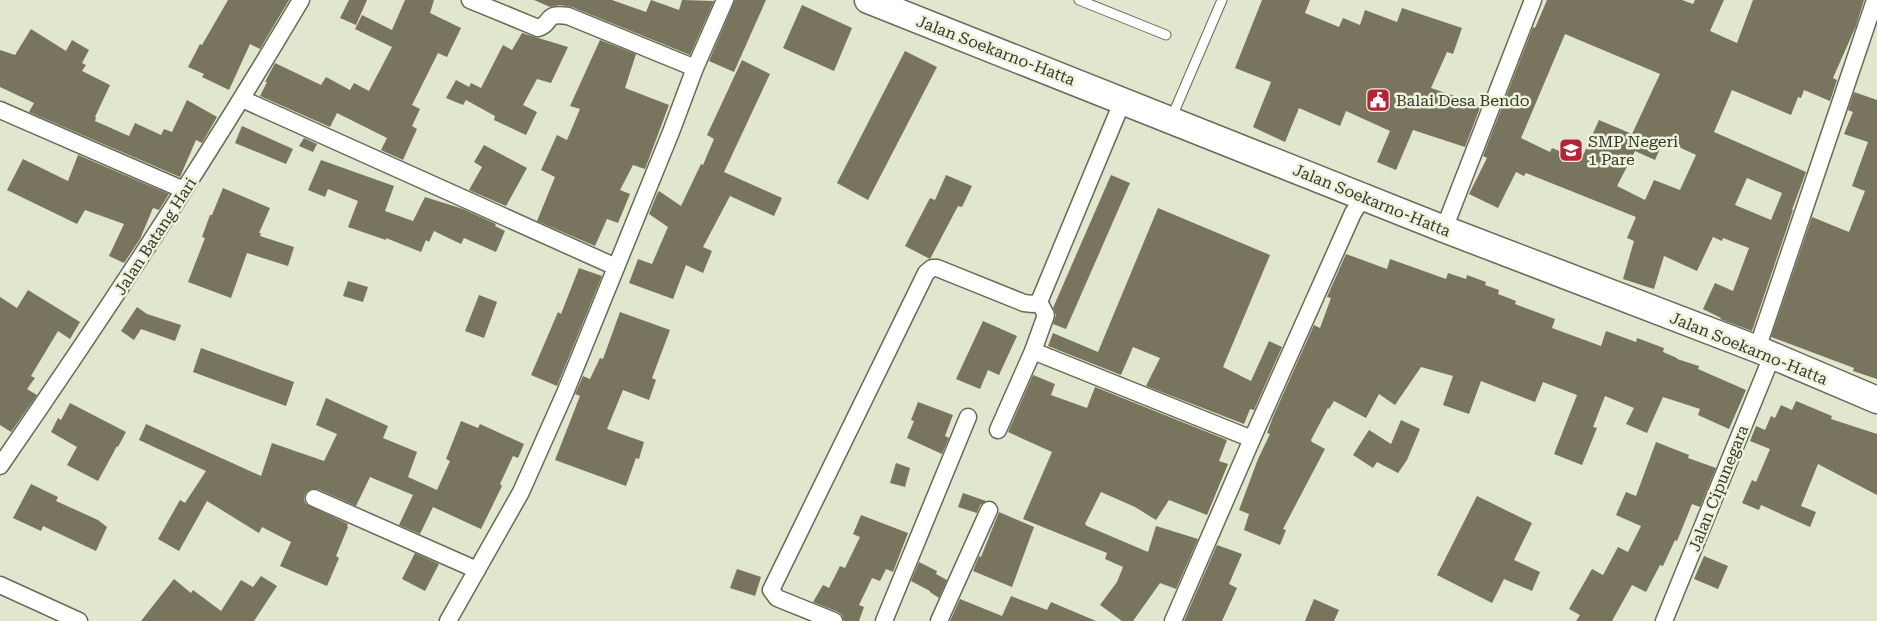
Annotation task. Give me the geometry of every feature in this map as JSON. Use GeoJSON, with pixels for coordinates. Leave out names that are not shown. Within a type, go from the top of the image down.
{"type":"FeatureCollection","features":[{"type":"Feature","properties":{"kind":"main road","name":"Jalan Soekarno-Hatta"},"geometry":{"type":"LineString","coordinates":[[868,0],[1444,229],[1764,352],[1877,400]]}},
{"type":"Feature","properties":{"kind":"street","name":"Jalan Batang Hari"},"geometry":{"type":"LineString","coordinates":[[0,466],[103,316],[242,100],[301,0]]}},
{"type":"Feature","properties":{"kind":"street"},"geometry":{"type":"LineString","coordinates":[[470,0],[538,28],[543,27],[550,17],[556,14],[568,16],[696,68]]}},
{"type":"Feature","properties":{"kind":"street"},"geometry":{"type":"LineString","coordinates":[[448,621],[521,492],[565,393],[725,0]]}},
{"type":"Feature","properties":{"kind":"street"},"geometry":{"type":"LineString","coordinates":[[1444,229],[1533,0]]}},
{"type":"Feature","properties":{"kind":"street","name":"Jalan Cipunegara"},"geometry":{"type":"LineString","coordinates":[[1664,621],[1764,352],[1875,0]]}},
{"type":"Feature","properties":{"kind":"street"},"geometry":{"type":"LineString","coordinates":[[242,100],[616,267]]}},
{"type":"Feature","properties":{"kind":"street"},"geometry":{"type":"LineString","coordinates":[[998,430],[1033,351],[1046,315],[1040,302],[1123,100]]}},
{"type":"Feature","properties":{"kind":"street"},"geometry":{"type":"LineString","coordinates":[[0,110],[184,190]]}},
{"type":"Feature","properties":{"kind":"street"},"geometry":{"type":"LineString","coordinates":[[1174,621],[1252,438],[1352,213],[1364,196]]}},
{"type":"Feature","properties":{"kind":"street"},"geometry":{"type":"LineString","coordinates":[[834,621],[777,598],[771,590],[926,274],[932,268],[937,268],[1024,303],[1033,304],[1040,302]]}},
{"type":"Feature","properties":{"kind":"street"},"geometry":{"type":"LineString","coordinates":[[1033,351],[1252,438]]}},
{"type":"Feature","properties":{"kind":"street"},"geometry":{"type":"LineString","coordinates":[[884,621],[968,417]]}},
{"type":"Feature","properties":{"kind":"street"},"geometry":{"type":"LineString","coordinates":[[314,498],[477,570]]}},
{"type":"Feature","properties":{"kind":"street"},"geometry":{"type":"LineString","coordinates":[[939,621],[989,510]]}},
{"type":"Feature","properties":{"kind":"street"},"geometry":{"type":"LineString","coordinates":[[0,585],[78,621]]}},
{"type":"Feature","properties":{"kind":"lane"},"geometry":{"type":"LineString","coordinates":[[1079,0],[1166,35]]}},
{"type":"Feature","properties":{"kind":"lane"},"geometry":{"type":"LineString","coordinates":[[1171,119],[1222,0]]}},
{"type":"Feature","properties":{"kind":"building"},"geometry":{"type":"Polygon","coordinates":[[[228,0],[289,0],[260,49],[250,44],[229,90],[202,77],[204,74],[188,67],[228,0]]]}},
{"type":"Feature","properties":{"kind":"building"},"geometry":{"type":"Polygon","coordinates":[[[349,0],[367,0],[356,25],[340,18],[349,0]]]}},
{"type":"Feature","properties":{"kind":"building"},"geometry":{"type":"Polygon","coordinates":[[[405,0],[434,0],[430,13],[461,28],[447,57],[438,53],[412,105],[420,109],[412,126],[417,129],[403,160],[381,150],[387,138],[337,113],[330,127],[260,96],[275,63],[321,85],[326,77],[350,90],[354,83],[369,91],[392,47],[355,29],[362,15],[392,30],[405,0]]]}},
{"type":"Feature","properties":{"kind":"building"},"geometry":{"type":"Polygon","coordinates":[[[534,0],[612,0],[646,12],[651,0],[679,10],[682,0],[714,1],[690,55],[572,7],[560,5],[550,7],[534,0]]]}},
{"type":"Feature","properties":{"kind":"building"},"geometry":{"type":"Polygon","coordinates":[[[735,0],[766,0],[734,72],[709,61],[735,0]]]}},
{"type":"Feature","properties":{"kind":"building"},"geometry":{"type":"Polygon","coordinates":[[[1262,0],[1310,0],[1305,13],[1339,27],[1343,18],[1360,25],[1365,10],[1397,22],[1402,8],[1462,28],[1453,54],[1447,52],[1431,88],[1481,105],[1465,147],[1413,130],[1396,170],[1377,162],[1390,131],[1346,111],[1340,126],[1299,108],[1285,142],[1253,127],[1271,82],[1235,68],[1262,0]]]}},
{"type":"Feature","properties":{"kind":"building"},"geometry":{"type":"Polygon","coordinates":[[[1547,0],[1682,0],[1693,4],[1695,0],[1724,0],[1710,31],[1737,43],[1753,0],[1864,0],[1856,26],[1833,78],[1837,80],[1830,101],[1804,90],[1801,98],[1798,97],[1791,115],[1732,90],[1714,132],[1806,172],[1752,331],[1720,319],[1703,309],[1715,283],[1733,291],[1749,248],[1723,238],[1722,241],[1713,237],[1697,271],[1664,256],[1654,289],[1623,279],[1634,241],[1627,238],[1636,217],[1526,173],[1524,176],[1516,172],[1498,208],[1469,194],[1487,158],[1483,156],[1533,27],[1535,28],[1547,0]],[[1565,34],[1521,138],[1550,152],[1552,148],[1581,160],[1599,120],[1632,134],[1660,74],[1565,34]],[[1664,140],[1655,160],[1635,151],[1617,186],[1645,200],[1654,180],[1680,190],[1696,155],[1664,140]],[[1747,178],[1735,205],[1771,220],[1782,193],[1747,178]]]}},
{"type":"Feature","properties":{"kind":"building"},"geometry":{"type":"Polygon","coordinates":[[[802,5],[852,28],[834,71],[783,48],[802,5]]]}},
{"type":"Feature","properties":{"kind":"building"},"geometry":{"type":"Polygon","coordinates":[[[31,29],[66,51],[72,40],[89,50],[82,63],[86,65],[82,71],[110,85],[95,117],[95,121],[129,136],[135,123],[161,135],[164,129],[172,132],[187,100],[217,117],[202,143],[196,140],[180,177],[29,112],[34,103],[0,87],[0,50],[15,55],[31,29]]]}},
{"type":"Feature","properties":{"kind":"building"},"geometry":{"type":"Polygon","coordinates":[[[522,33],[568,47],[551,83],[537,79],[523,105],[537,112],[526,135],[494,120],[495,116],[466,100],[463,105],[446,98],[456,80],[469,87],[471,83],[481,88],[503,45],[512,50],[522,33]]]}},
{"type":"Feature","properties":{"kind":"building"},"geometry":{"type":"Polygon","coordinates":[[[600,40],[636,54],[625,88],[669,105],[645,169],[633,165],[620,190],[630,194],[618,223],[607,219],[595,246],[537,221],[555,177],[541,170],[557,135],[567,140],[580,109],[570,106],[600,40]]]}},
{"type":"Feature","properties":{"kind":"building"},"geometry":{"type":"Polygon","coordinates":[[[905,51],[937,67],[868,200],[837,183],[905,51]]]}},
{"type":"Feature","properties":{"kind":"building"},"geometry":{"type":"Polygon","coordinates":[[[742,60],[770,74],[724,172],[782,198],[774,216],[730,196],[703,247],[712,251],[703,273],[686,265],[673,299],[629,283],[638,259],[652,264],[668,227],[649,214],[657,194],[659,191],[681,206],[701,164],[703,165],[714,139],[707,135],[742,60]]]}},
{"type":"Feature","properties":{"kind":"building"},"geometry":{"type":"Polygon","coordinates":[[[1854,92],[1877,100],[1877,379],[1853,371],[1854,368],[1771,337],[1812,217],[1849,232],[1865,191],[1852,186],[1868,142],[1844,134],[1853,112],[1848,110],[1854,92]]]}},
{"type":"Feature","properties":{"kind":"building"},"geometry":{"type":"Polygon","coordinates":[[[242,126],[293,149],[286,164],[235,143],[242,126]]]}},
{"type":"Feature","properties":{"kind":"building"},"geometry":{"type":"Polygon","coordinates":[[[304,138],[317,144],[313,152],[299,146],[304,138]]]}},
{"type":"Feature","properties":{"kind":"building"},"geometry":{"type":"Polygon","coordinates":[[[484,145],[527,168],[506,206],[469,190],[482,167],[474,162],[484,145]]]}},
{"type":"Feature","properties":{"kind":"building"},"geometry":{"type":"Polygon","coordinates":[[[78,155],[169,194],[159,210],[153,208],[140,239],[124,263],[109,256],[124,224],[85,210],[77,224],[7,190],[23,159],[68,181],[78,155]]]}},
{"type":"Feature","properties":{"kind":"building"},"geometry":{"type":"Polygon","coordinates":[[[321,160],[394,186],[385,211],[413,221],[425,197],[463,209],[496,224],[495,226],[505,231],[496,252],[464,238],[461,244],[434,231],[429,242],[426,240],[421,252],[386,238],[386,240],[348,227],[358,201],[328,189],[325,197],[308,190],[321,160]]]}},
{"type":"Feature","properties":{"kind":"building"},"geometry":{"type":"Polygon","coordinates":[[[946,175],[972,186],[962,207],[958,206],[930,259],[905,246],[930,198],[935,200],[946,175]]]}},
{"type":"Feature","properties":{"kind":"building"},"geometry":{"type":"Polygon","coordinates":[[[1111,175],[1130,183],[1066,329],[1053,324],[1056,315],[1053,308],[1111,175]]]}},
{"type":"Feature","properties":{"kind":"building"},"geometry":{"type":"Polygon","coordinates":[[[223,188],[270,208],[259,233],[261,233],[260,236],[294,247],[288,266],[247,253],[231,298],[188,282],[205,238],[202,237],[210,215],[212,215],[223,188]]]}},
{"type":"Feature","properties":{"kind":"building"},"geometry":{"type":"Polygon","coordinates":[[[1158,208],[1270,255],[1223,367],[1251,381],[1269,341],[1282,347],[1254,410],[1250,409],[1244,424],[1146,386],[1160,358],[1133,347],[1121,375],[1048,346],[1053,333],[1098,352],[1158,208]]]}},
{"type":"Feature","properties":{"kind":"building"},"geometry":{"type":"Polygon","coordinates":[[[1346,254],[1387,269],[1390,259],[1446,279],[1448,273],[1466,279],[1467,275],[1486,282],[1485,285],[1499,290],[1498,294],[1516,301],[1515,304],[1555,319],[1552,328],[1601,346],[1606,331],[1636,342],[1637,338],[1664,348],[1663,352],[1699,366],[1698,369],[1746,390],[1729,429],[1698,415],[1700,409],[1663,397],[1647,433],[1626,424],[1634,408],[1605,396],[1593,427],[1597,428],[1582,465],[1554,454],[1577,395],[1543,382],[1535,402],[1481,381],[1469,414],[1443,405],[1453,376],[1421,367],[1395,405],[1379,394],[1366,418],[1334,401],[1328,408],[1311,440],[1325,449],[1283,529],[1286,530],[1280,545],[1244,530],[1249,514],[1239,510],[1258,459],[1270,434],[1267,433],[1273,417],[1314,325],[1320,328],[1331,298],[1327,297],[1346,254]]]}},
{"type":"Feature","properties":{"kind":"building"},"geometry":{"type":"Polygon","coordinates":[[[579,268],[602,276],[557,386],[531,375],[558,312],[561,314],[579,268]]]}},
{"type":"Feature","properties":{"kind":"building"},"geometry":{"type":"Polygon","coordinates":[[[348,281],[368,287],[363,302],[343,296],[348,281]]]}},
{"type":"Feature","properties":{"kind":"building"},"geometry":{"type":"Polygon","coordinates":[[[28,290],[80,322],[70,339],[58,331],[31,376],[35,378],[27,389],[37,395],[11,432],[0,425],[0,297],[17,308],[28,290]]]}},
{"type":"Feature","properties":{"kind":"building"},"geometry":{"type":"Polygon","coordinates":[[[479,295],[497,302],[484,338],[465,331],[479,295]]]}},
{"type":"Feature","properties":{"kind":"building"},"geometry":{"type":"Polygon","coordinates":[[[137,307],[147,314],[181,325],[175,341],[141,329],[134,340],[121,331],[137,307]]]}},
{"type":"Feature","properties":{"kind":"building"},"geometry":{"type":"Polygon","coordinates":[[[620,312],[670,330],[652,378],[656,380],[649,400],[623,390],[607,429],[644,442],[639,459],[636,458],[626,486],[555,460],[580,396],[575,394],[583,376],[590,379],[600,358],[603,359],[620,312]]]}},
{"type":"Feature","properties":{"kind":"building"},"geometry":{"type":"Polygon","coordinates":[[[983,321],[1017,336],[999,375],[988,370],[980,389],[956,379],[983,321]]]}},
{"type":"Feature","properties":{"kind":"building"},"geometry":{"type":"Polygon","coordinates":[[[201,348],[294,382],[286,406],[193,372],[201,348]]]}},
{"type":"Feature","properties":{"kind":"building"},"geometry":{"type":"Polygon","coordinates":[[[1033,375],[1055,384],[1051,395],[1087,408],[1095,387],[1227,440],[1219,461],[1228,464],[1207,515],[1169,500],[1156,520],[1135,507],[1101,492],[1085,524],[1087,526],[1148,552],[1156,526],[1198,539],[1176,589],[1160,583],[1133,621],[1122,621],[1100,605],[1117,582],[1123,567],[1105,559],[1107,553],[1023,519],[1052,452],[1008,432],[1033,375]]]}},
{"type":"Feature","properties":{"kind":"building"},"geometry":{"type":"Polygon","coordinates":[[[326,398],[388,426],[383,438],[417,452],[408,477],[437,490],[450,461],[446,459],[461,421],[478,428],[480,424],[524,444],[518,458],[513,456],[500,484],[502,486],[481,529],[433,507],[420,534],[399,525],[413,495],[370,477],[356,506],[318,489],[309,490],[305,494],[304,500],[306,504],[348,524],[336,556],[339,558],[327,586],[280,566],[291,542],[262,527],[259,533],[207,501],[179,551],[158,539],[180,500],[185,503],[206,471],[139,440],[146,424],[261,476],[272,443],[324,461],[337,434],[316,425],[326,398]]]}},
{"type":"Feature","properties":{"kind":"building"},"geometry":{"type":"Polygon","coordinates":[[[1796,401],[1832,416],[1831,419],[1877,434],[1877,495],[1818,464],[1801,506],[1816,512],[1810,527],[1761,505],[1759,510],[1742,503],[1752,480],[1756,482],[1770,449],[1750,441],[1756,426],[1765,430],[1771,416],[1775,418],[1781,405],[1792,410],[1796,401]]]}},
{"type":"Feature","properties":{"kind":"building"},"geometry":{"type":"Polygon","coordinates":[[[918,402],[953,415],[945,436],[949,438],[942,454],[907,438],[914,421],[911,420],[918,402]]]}},
{"type":"Feature","properties":{"kind":"building"},"geometry":{"type":"Polygon","coordinates":[[[70,403],[126,432],[98,481],[67,465],[77,447],[51,432],[58,418],[61,420],[70,403]]]}},
{"type":"Feature","properties":{"kind":"building"},"geometry":{"type":"Polygon","coordinates":[[[1401,420],[1420,429],[1407,460],[1398,473],[1377,462],[1373,468],[1353,455],[1369,430],[1391,444],[1401,420]]]}},
{"type":"Feature","properties":{"kind":"building"},"geometry":{"type":"Polygon","coordinates":[[[1656,442],[1689,455],[1688,458],[1716,468],[1700,507],[1692,504],[1677,541],[1675,540],[1663,566],[1660,565],[1646,592],[1632,585],[1612,621],[1576,621],[1580,615],[1569,609],[1592,569],[1603,575],[1618,547],[1628,552],[1641,526],[1616,515],[1626,492],[1636,496],[1656,442]]]}},
{"type":"Feature","properties":{"kind":"building"},"geometry":{"type":"Polygon","coordinates":[[[896,463],[910,468],[905,487],[890,483],[896,463]]]}},
{"type":"Feature","properties":{"kind":"building"},"geometry":{"type":"Polygon","coordinates":[[[31,484],[58,497],[56,501],[98,520],[107,527],[96,551],[43,526],[41,531],[13,518],[31,484]]]}},
{"type":"Feature","properties":{"kind":"building"},"geometry":{"type":"Polygon","coordinates":[[[963,493],[986,501],[980,505],[977,513],[958,507],[963,493]]]}},
{"type":"Feature","properties":{"kind":"building"},"geometry":{"type":"Polygon","coordinates":[[[1477,496],[1532,523],[1514,560],[1540,572],[1532,591],[1504,579],[1492,603],[1437,575],[1477,496]]]}},
{"type":"Feature","properties":{"kind":"building"},"geometry":{"type":"Polygon","coordinates":[[[999,512],[1034,527],[1012,587],[973,571],[979,556],[981,557],[999,512]]]}},
{"type":"Feature","properties":{"kind":"building"},"geometry":{"type":"Polygon","coordinates":[[[861,515],[908,533],[893,572],[886,569],[880,581],[872,578],[859,605],[864,607],[859,621],[844,621],[842,615],[838,612],[813,602],[823,585],[829,588],[840,566],[845,568],[860,537],[853,534],[861,515]]]}},
{"type":"Feature","properties":{"kind":"building"},"geometry":{"type":"Polygon","coordinates":[[[1217,545],[1242,554],[1229,584],[1237,588],[1222,621],[1184,621],[1217,545]]]}},
{"type":"Feature","properties":{"kind":"building"},"geometry":{"type":"Polygon","coordinates":[[[415,553],[439,564],[425,591],[402,579],[415,553]]]}},
{"type":"Feature","properties":{"kind":"building"},"geometry":{"type":"Polygon","coordinates":[[[1704,556],[1728,566],[1718,589],[1694,579],[1704,556]]]}},
{"type":"Feature","properties":{"kind":"building"},"geometry":{"type":"Polygon","coordinates":[[[919,562],[937,571],[936,574],[947,580],[939,598],[911,581],[919,562]]]}},
{"type":"Feature","properties":{"kind":"building"},"geometry":{"type":"Polygon","coordinates":[[[737,569],[761,577],[755,596],[730,588],[737,569]]]}},
{"type":"Feature","properties":{"kind":"building"},"geometry":{"type":"Polygon","coordinates":[[[261,576],[277,586],[254,621],[141,621],[174,579],[191,593],[193,590],[221,611],[241,580],[253,587],[261,576]]]}},
{"type":"Feature","properties":{"kind":"building"},"geometry":{"type":"Polygon","coordinates":[[[1011,596],[1047,610],[1051,602],[1096,621],[950,621],[960,599],[1002,616],[1011,596]]]}},
{"type":"Feature","properties":{"kind":"building"},"geometry":{"type":"Polygon","coordinates":[[[1314,599],[1339,610],[1334,621],[1305,621],[1314,599]]]}},
{"type":"Feature","properties":{"kind":"place","name":"Balai Desa Bendo"},"geometry":{"type":"Point","coordinates":[1378,100]}},
{"type":"Feature","properties":{"kind":"place","name":"SMP Negeri 1 Pare"},"geometry":{"type":"Point","coordinates":[1571,150]}}]}
